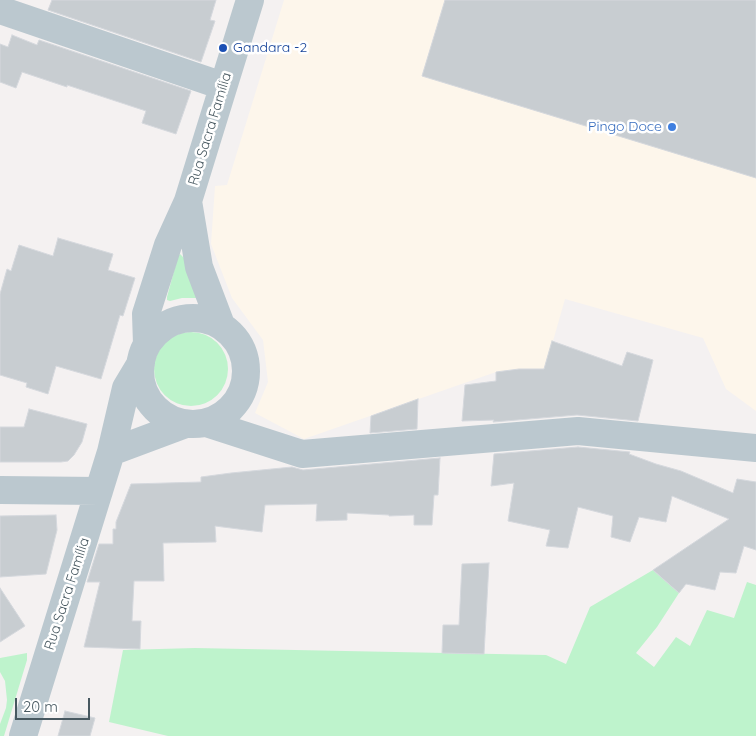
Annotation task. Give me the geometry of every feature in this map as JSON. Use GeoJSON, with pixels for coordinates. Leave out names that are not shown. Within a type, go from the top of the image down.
{"type":"FeatureCollection","features":[{"type":"Feature","properties":{"kind":"street","name":"Rua Sacra Família"},"geometry":{"type":"LineString","coordinates":[[23,736],[112,452],[126,388],[144,353],[146,314],[168,245],[188,201],[250,0]]}},
{"type":"Feature","properties":{"kind":"street"},"geometry":{"type":"LineString","coordinates":[[0,10],[223,86]]}},
{"type":"Feature","properties":{"kind":"street","name":"Rua Sacra Família"},"geometry":{"type":"LineString","coordinates":[[188,201],[199,267],[221,325]]}},
{"type":"Feature","properties":{"kind":"street"},"geometry":{"type":"LineString","coordinates":[[112,452],[196,423],[223,416],[236,403],[244,387],[247,370],[243,352],[234,336],[221,325],[205,319],[188,318],[172,322],[158,331],[144,353],[141,380],[146,396],[156,409],[170,419],[196,423],[302,454],[578,431],[756,448]]}},
{"type":"Feature","properties":{"kind":"street"},"geometry":{"type":"LineString","coordinates":[[0,490],[99,491]]}},
{"type":"Feature","properties":{"kind":"shaded area"},"geometry":{"type":"Polygon","coordinates":[[[284,0],[756,0],[756,411],[726,389],[703,338],[565,299],[545,369],[519,369],[496,372],[304,439],[255,413],[268,382],[263,340],[232,298],[211,244],[215,186],[227,185],[284,0]]]}},
{"type":"Feature","properties":{"kind":"green space"},"geometry":{"type":"Polygon","coordinates":[[[180,254],[184,258],[197,296],[196,298],[182,298],[170,301],[167,300],[167,297],[180,254]]]}},
{"type":"Feature","properties":{"kind":"green space"},"geometry":{"type":"Polygon","coordinates":[[[191,332],[212,338],[222,348],[228,369],[222,390],[212,400],[191,406],[170,400],[160,390],[154,369],[160,348],[170,338],[191,332]]]}},
{"type":"Feature","properties":{"kind":"green space"},"geometry":{"type":"Polygon","coordinates":[[[653,570],[679,593],[657,627],[636,653],[654,667],[676,637],[690,646],[707,610],[734,618],[747,582],[756,585],[756,736],[168,736],[109,722],[123,650],[195,648],[546,655],[566,664],[590,607],[653,570]]]}},
{"type":"Feature","properties":{"kind":"green space"},"geometry":{"type":"Polygon","coordinates":[[[27,653],[27,660],[4,736],[0,736],[0,724],[7,700],[5,681],[0,672],[0,658],[27,653]]]}},
{"type":"Feature","properties":{"kind":"building"},"geometry":{"type":"Polygon","coordinates":[[[52,0],[216,0],[210,20],[215,21],[201,62],[48,10],[52,0]]]}},
{"type":"Feature","properties":{"kind":"building","name":"Pingo Doce"},"geometry":{"type":"Polygon","coordinates":[[[445,0],[756,0],[756,178],[422,76],[445,0]]]}},
{"type":"Feature","properties":{"kind":"building"},"geometry":{"type":"Polygon","coordinates":[[[12,35],[37,45],[39,40],[191,91],[176,134],[142,123],[146,111],[67,85],[67,87],[22,72],[16,88],[0,82],[0,44],[8,47],[12,35]]]}},
{"type":"Feature","properties":{"kind":"building"},"geometry":{"type":"Polygon","coordinates":[[[58,238],[113,254],[108,270],[135,278],[123,316],[120,315],[101,379],[56,366],[48,394],[26,387],[27,383],[0,375],[0,294],[7,269],[11,271],[19,245],[53,256],[58,238]]]}},
{"type":"Feature","properties":{"kind":"building"},"geometry":{"type":"Polygon","coordinates":[[[552,341],[622,366],[627,352],[653,360],[638,421],[577,415],[493,422],[494,420],[462,421],[465,385],[496,381],[496,372],[519,369],[544,369],[552,341]]]}},
{"type":"Feature","properties":{"kind":"building"},"geometry":{"type":"Polygon","coordinates":[[[418,399],[417,429],[370,433],[371,416],[418,399]]]}},
{"type":"Feature","properties":{"kind":"building"},"geometry":{"type":"Polygon","coordinates":[[[29,409],[87,424],[82,442],[68,461],[0,462],[0,427],[24,427],[29,409]]]}},
{"type":"Feature","properties":{"kind":"building"},"geometry":{"type":"Polygon","coordinates":[[[578,447],[630,452],[629,454],[681,471],[733,493],[737,479],[756,482],[756,550],[744,546],[736,573],[720,572],[715,590],[686,584],[679,593],[653,570],[729,519],[672,496],[666,522],[639,517],[630,542],[611,537],[613,516],[578,507],[568,548],[546,546],[550,530],[508,521],[514,483],[491,486],[494,454],[578,447]]]}},
{"type":"Feature","properties":{"kind":"building"},"geometry":{"type":"Polygon","coordinates":[[[440,458],[438,495],[434,495],[432,525],[414,525],[414,515],[389,516],[347,513],[347,520],[316,521],[317,504],[265,505],[262,532],[215,526],[216,542],[163,543],[164,581],[134,581],[132,621],[141,621],[140,649],[84,647],[100,582],[87,582],[99,544],[113,544],[113,529],[116,529],[116,522],[131,484],[201,482],[201,477],[231,473],[292,467],[303,470],[440,458]]]}},
{"type":"Feature","properties":{"kind":"building"},"geometry":{"type":"Polygon","coordinates":[[[56,515],[57,530],[46,574],[0,577],[0,516],[56,515]]]}},
{"type":"Feature","properties":{"kind":"building"},"geometry":{"type":"Polygon","coordinates":[[[489,563],[484,654],[442,653],[443,625],[459,625],[462,564],[489,563]]]}},
{"type":"Feature","properties":{"kind":"building"},"geometry":{"type":"Polygon","coordinates":[[[0,588],[25,626],[0,642],[0,588]]]}},
{"type":"Feature","properties":{"kind":"building"},"geometry":{"type":"Polygon","coordinates":[[[65,711],[95,718],[90,736],[58,736],[65,711]]]}},
{"type":"Feature","properties":{"kind":"place","name":"Gandara -2"},"geometry":{"type":"Point","coordinates":[223,48]}},
{"type":"Feature","properties":{"kind":"place","name":"Pingo Doce"},"geometry":{"type":"Point","coordinates":[672,127]}}]}
